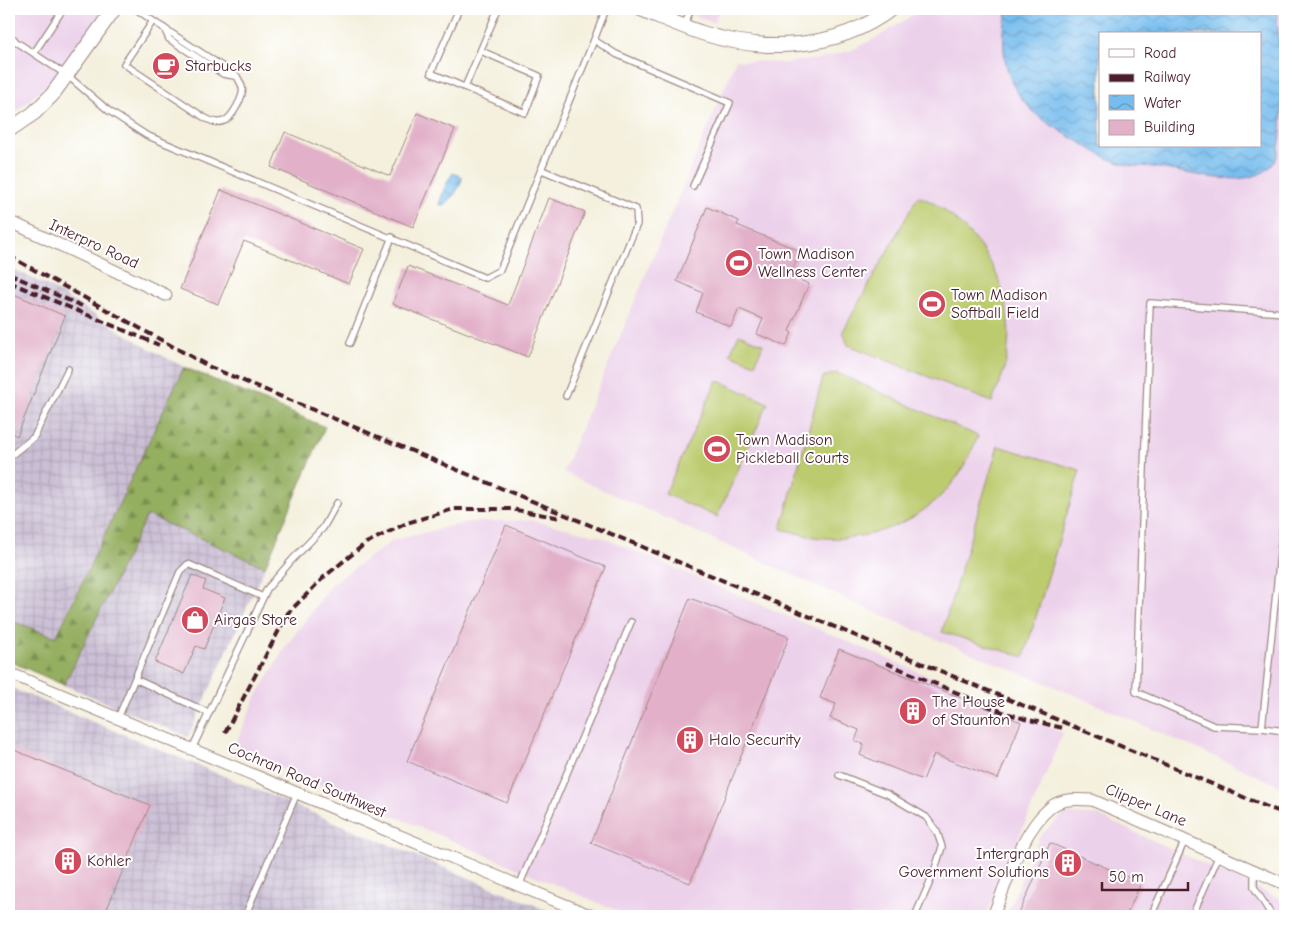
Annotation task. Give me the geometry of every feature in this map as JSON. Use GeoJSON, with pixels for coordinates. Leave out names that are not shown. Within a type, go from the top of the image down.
{"type":"FeatureCollection","features":[{"type":"Feature","properties":{"kind":"street"},"geometry":{"type":"LineString","coordinates":[[9,130],[34,113],[52,95],[68,76],[114,9]]}},
{"type":"Feature","properties":{"kind":"street"},"geometry":{"type":"LineString","coordinates":[[641,9],[702,33],[762,45],[796,45],[824,40],[857,29],[891,9]]}},
{"type":"Feature","properties":{"kind":"street","name":"Interpro Road"},"geometry":{"type":"LineString","coordinates":[[9,222],[166,295]]}},
{"type":"Feature","properties":{"kind":"street","name":"Cochran Road Southwest"},"geometry":{"type":"LineString","coordinates":[[9,673],[592,916]]}},
{"type":"Feature","properties":{"kind":"street","name":"Clipper Lane"},"geometry":{"type":"LineString","coordinates":[[993,916],[1027,834],[1051,806],[1073,799],[1092,800],[1285,884]]}},
{"type":"Feature","properties":{"kind":"lane"},"geometry":{"type":"LineString","coordinates":[[34,53],[63,9]]}},
{"type":"Feature","properties":{"kind":"lane"},"geometry":{"type":"LineString","coordinates":[[136,9],[237,76],[243,93],[235,110],[225,121],[215,122],[205,118],[124,64],[153,21]]}},
{"type":"Feature","properties":{"kind":"lane"},"geometry":{"type":"LineString","coordinates":[[459,9],[431,73],[525,112],[539,76],[481,51]]}},
{"type":"Feature","properties":{"kind":"lane"},"geometry":{"type":"LineString","coordinates":[[465,87],[498,9]]}},
{"type":"Feature","properties":{"kind":"lane"},"geometry":{"type":"LineString","coordinates":[[9,48],[11,38],[68,76],[109,111],[146,135],[392,237],[485,278],[500,270],[606,9]]}},
{"type":"Feature","properties":{"kind":"lane"},"geometry":{"type":"LineString","coordinates":[[684,26],[691,9]]}},
{"type":"Feature","properties":{"kind":"lane"},"geometry":{"type":"LineString","coordinates":[[594,40],[616,54],[730,103],[693,186]]}},
{"type":"Feature","properties":{"kind":"lane"},"geometry":{"type":"LineString","coordinates":[[542,170],[636,209],[637,224],[566,396]]}},
{"type":"Feature","properties":{"kind":"lane"},"geometry":{"type":"LineString","coordinates":[[350,342],[392,237]]}},
{"type":"Feature","properties":{"kind":"lane"},"geometry":{"type":"LineString","coordinates":[[1285,313],[1150,303],[1136,692],[1214,726],[1285,731]]}},
{"type":"Feature","properties":{"kind":"lane"},"geometry":{"type":"LineString","coordinates":[[9,457],[34,437],[68,369]]}},
{"type":"Feature","properties":{"kind":"lane"},"geometry":{"type":"LineString","coordinates":[[192,749],[267,589],[323,528],[337,503]]}},
{"type":"Feature","properties":{"kind":"lane"},"geometry":{"type":"LineString","coordinates":[[1262,728],[1285,506]]}},
{"type":"Feature","properties":{"kind":"lane"},"geometry":{"type":"LineString","coordinates":[[118,718],[180,572],[188,564],[263,597]]}},
{"type":"Feature","properties":{"kind":"lane"},"geometry":{"type":"LineString","coordinates":[[519,886],[631,622]]}},
{"type":"Feature","properties":{"kind":"lane"},"geometry":{"type":"LineString","coordinates":[[135,679],[209,713]]}},
{"type":"Feature","properties":{"kind":"lane"},"geometry":{"type":"LineString","coordinates":[[839,775],[887,794],[926,817],[937,832],[942,847],[915,916]]}},
{"type":"Feature","properties":{"kind":"lane"},"geometry":{"type":"LineString","coordinates":[[245,916],[297,794]]}},
{"type":"Feature","properties":{"kind":"lane"},"geometry":{"type":"LineString","coordinates":[[1151,916],[1185,840]]}},
{"type":"Feature","properties":{"kind":"lane"},"geometry":{"type":"LineString","coordinates":[[1192,916],[1219,855]]}},
{"type":"Feature","properties":{"kind":"lane"},"geometry":{"type":"LineString","coordinates":[[1254,871],[1254,887],[1272,916]]}},
{"type":"Feature","properties":{"kind":"shaded area"},"geometry":{"type":"Polygon","coordinates":[[[9,9],[104,9],[63,69],[9,119],[9,9]]]}},
{"type":"Feature","properties":{"kind":"shaded area"},"geometry":{"type":"Polygon","coordinates":[[[676,9],[720,9],[714,23],[676,9]]]}},
{"type":"Feature","properties":{"kind":"shaded area"},"geometry":{"type":"Polygon","coordinates":[[[922,9],[1285,9],[1285,788],[1077,696],[924,634],[563,472],[736,60],[784,63],[818,59],[850,51],[878,37],[922,9]]]}},
{"type":"Feature","properties":{"kind":"shaded area"},"geometry":{"type":"Polygon","coordinates":[[[9,267],[50,287],[148,348],[184,367],[55,637],[9,620],[9,267]]]}},
{"type":"Feature","properties":{"kind":"shaded area"},"geometry":{"type":"Polygon","coordinates":[[[147,515],[265,567],[188,737],[64,685],[147,515]]]}},
{"type":"Feature","properties":{"kind":"shaded area"},"geometry":{"type":"Polygon","coordinates":[[[531,520],[599,536],[1063,733],[986,916],[629,916],[234,748],[255,699],[286,646],[333,583],[394,540],[467,522],[531,520]]]}},
{"type":"Feature","properties":{"kind":"shaded area","name":"Kohler"},"geometry":{"type":"Polygon","coordinates":[[[9,687],[561,916],[9,916],[9,687]]]}},
{"type":"Feature","properties":{"kind":"shaded area"},"geometry":{"type":"Polygon","coordinates":[[[1064,814],[1097,815],[1285,901],[1285,916],[1006,916],[1040,836],[1064,814]]]}},
{"type":"Feature","properties":{"kind":"green space","name":"Town Madison Softball Field"},"geometry":{"type":"Polygon","coordinates":[[[918,196],[942,209],[975,240],[987,256],[1003,293],[1009,333],[1007,355],[1003,373],[992,402],[848,345],[843,331],[918,196]]]}},
{"type":"Feature","properties":{"kind":"green space"},"geometry":{"type":"Polygon","coordinates":[[[739,334],[763,344],[755,364],[730,354],[739,334]]]}},
{"type":"Feature","properties":{"kind":"green space"},"geometry":{"type":"Polygon","coordinates":[[[184,367],[325,427],[265,567],[147,515],[64,685],[9,661],[9,620],[56,637],[184,367]]]}},
{"type":"Feature","properties":{"kind":"green space"},"geometry":{"type":"Polygon","coordinates":[[[837,373],[978,436],[963,468],[945,492],[916,515],[899,524],[863,536],[845,538],[815,537],[781,529],[823,377],[837,373]]]}},
{"type":"Feature","properties":{"kind":"green space","name":"Town Madison Pickleball Courts"},"geometry":{"type":"Polygon","coordinates":[[[717,380],[768,403],[717,517],[665,494],[717,380]]]}},
{"type":"Feature","properties":{"kind":"green space"},"geometry":{"type":"Polygon","coordinates":[[[998,446],[1080,470],[1024,657],[942,632],[998,446]]]}},
{"type":"Feature","properties":{"kind":"water"},"geometry":{"type":"Polygon","coordinates":[[[1008,9],[1276,9],[1282,113],[1281,135],[1274,163],[1265,171],[1254,176],[1228,179],[1200,176],[1154,167],[1131,166],[1105,157],[1044,120],[1027,105],[1019,95],[1008,72],[1005,60],[1004,34],[1008,9]]]}},
{"type":"Feature","properties":{"kind":"water"},"geometry":{"type":"Polygon","coordinates":[[[453,173],[462,177],[460,185],[445,206],[439,204],[446,184],[453,173]]]}},
{"type":"Feature","properties":{"kind":"building"},"geometry":{"type":"Polygon","coordinates":[[[417,113],[455,129],[413,227],[271,167],[285,132],[390,176],[417,113]]]}},
{"type":"Feature","properties":{"kind":"building"},"geometry":{"type":"Polygon","coordinates":[[[221,190],[364,249],[349,284],[244,241],[218,304],[180,289],[221,190]]]}},
{"type":"Feature","properties":{"kind":"building"},"geometry":{"type":"Polygon","coordinates":[[[549,198],[585,212],[528,357],[393,304],[408,266],[508,305],[549,198]]]}},
{"type":"Feature","properties":{"kind":"building","name":"Town Madison Wellness Center"},"geometry":{"type":"Polygon","coordinates":[[[707,207],[739,221],[737,225],[800,251],[790,276],[809,284],[789,331],[792,333],[786,346],[757,334],[763,319],[739,309],[731,327],[696,312],[703,293],[677,281],[707,207]]]}},
{"type":"Feature","properties":{"kind":"building"},"geometry":{"type":"Polygon","coordinates":[[[9,292],[65,316],[17,436],[9,432],[9,292]]]}},
{"type":"Feature","properties":{"kind":"building"},"geometry":{"type":"Polygon","coordinates":[[[506,525],[606,567],[507,803],[407,761],[506,525]]]}},
{"type":"Feature","properties":{"kind":"building"},"geometry":{"type":"Polygon","coordinates":[[[192,575],[206,581],[203,589],[225,598],[204,649],[196,646],[184,674],[155,662],[192,575]]]}},
{"type":"Feature","properties":{"kind":"building","name":"Halo Security"},"geometry":{"type":"Polygon","coordinates":[[[690,598],[789,637],[690,883],[591,843],[690,598]]]}},
{"type":"Feature","properties":{"kind":"building","name":"The House of Staunton"},"geometry":{"type":"Polygon","coordinates":[[[839,649],[1021,722],[998,779],[934,754],[923,780],[860,755],[864,744],[855,741],[859,730],[830,718],[836,704],[820,698],[839,649]]]}},
{"type":"Feature","properties":{"kind":"building","name":"Kohler"},"geometry":{"type":"Polygon","coordinates":[[[9,748],[150,805],[104,916],[9,916],[9,748]]]}},
{"type":"Feature","properties":{"kind":"building","name":"Intergraph Government Solutions"},"geometry":{"type":"Polygon","coordinates":[[[1050,843],[1141,883],[1126,916],[1018,916],[1050,843]]]}},
{"type":"Feature","properties":{"kind":"railway"},"geometry":{"type":"LineString","coordinates":[[9,256],[210,367],[1285,813]]}},
{"type":"Feature","properties":{"kind":"railway"},"geometry":{"type":"LineString","coordinates":[[9,274],[82,306]]}},
{"type":"Feature","properties":{"kind":"railway"},"geometry":{"type":"LineString","coordinates":[[9,282],[159,345]]}},
{"type":"Feature","properties":{"kind":"railway"},"geometry":{"type":"LineString","coordinates":[[225,733],[288,613],[324,577],[366,543],[407,523],[454,509],[511,509],[561,518]]}},
{"type":"Feature","properties":{"kind":"railway"},"geometry":{"type":"LineString","coordinates":[[886,663],[1003,712],[1063,728]]}},
{"type":"Feature","properties":{"kind":"place","name":"Starbucks"},"geometry":{"type":"Point","coordinates":[166,66]}},
{"type":"Feature","properties":{"kind":"place","name":"Town Madison Wellness Center"},"geometry":{"type":"Point","coordinates":[739,263]}},
{"type":"Feature","properties":{"kind":"place","name":"Town Madison Softball Field"},"geometry":{"type":"Point","coordinates":[932,304]}},
{"type":"Feature","properties":{"kind":"place","name":"Town Madison Pickleball Courts"},"geometry":{"type":"Point","coordinates":[717,449]}},
{"type":"Feature","properties":{"kind":"place","name":"Airgas Store"},"geometry":{"type":"Point","coordinates":[195,620]}},
{"type":"Feature","properties":{"kind":"place","name":"The House of Staunton"},"geometry":{"type":"Point","coordinates":[913,711]}},
{"type":"Feature","properties":{"kind":"place","name":"Halo Security"},"geometry":{"type":"Point","coordinates":[690,740]}},
{"type":"Feature","properties":{"kind":"place","name":"Kohler"},"geometry":{"type":"Point","coordinates":[68,861]}},
{"type":"Feature","properties":{"kind":"place","name":"Intergraph Government Solutions"},"geometry":{"type":"Point","coordinates":[1068,863]}}]}
